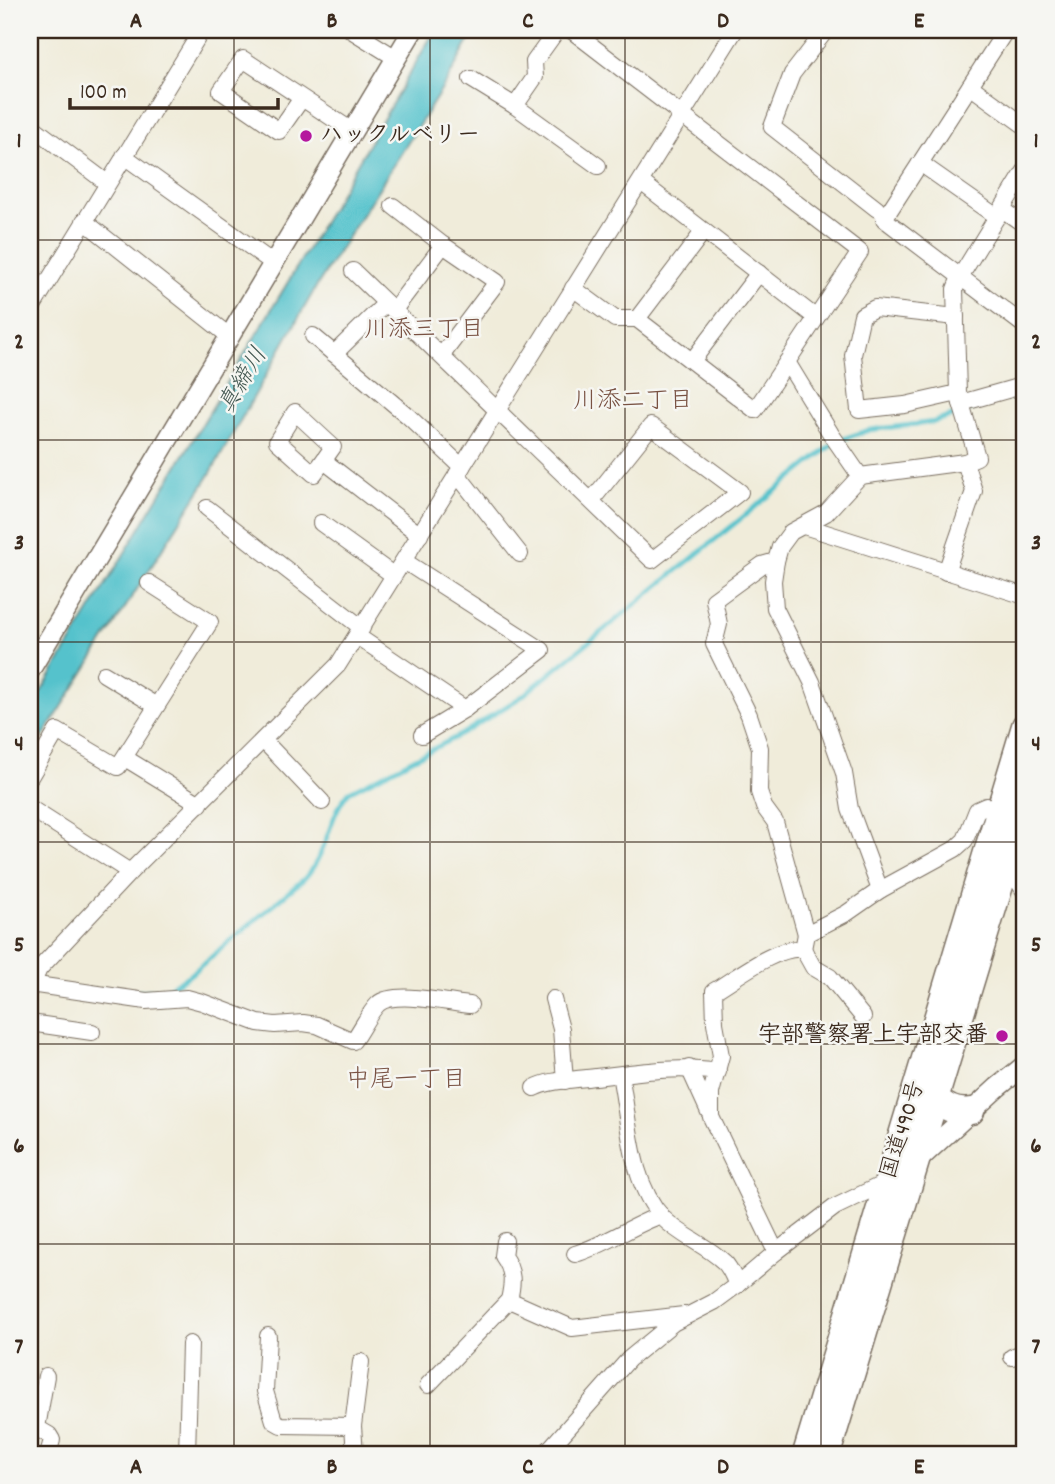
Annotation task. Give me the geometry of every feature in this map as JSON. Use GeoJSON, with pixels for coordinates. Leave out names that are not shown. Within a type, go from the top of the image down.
{"type":"FeatureCollection","features":[{"type":"Feature","properties":{"kind":"highway","name":"国道490号"},"geometry":{"type":"LineString","coordinates":[[827,1454],[1006,862],[1016,807],[1025,726]]}},
{"type":"Feature","properties":{"kind":"highway","name":"国道490号"},"geometry":{"type":"LineString","coordinates":[[806,1454],[889,1181],[1016,807]]}},
{"type":"Feature","properties":{"kind":"highway"},"geometry":{"type":"LineString","coordinates":[[936,1098],[947,1108],[962,1112],[971,1111]]}},
{"type":"Feature","properties":{"kind":"street"},"geometry":{"type":"LineString","coordinates":[[30,310],[202,30]]}},
{"type":"Feature","properties":{"kind":"street"},"geometry":{"type":"LineString","coordinates":[[351,30],[396,58]]}},
{"type":"Feature","properties":{"kind":"street"},"geometry":{"type":"LineString","coordinates":[[30,670],[412,30]]}},
{"type":"Feature","properties":{"kind":"street"},"geometry":{"type":"LineString","coordinates":[[515,106],[535,77],[534,62],[557,30]]}},
{"type":"Feature","properties":{"kind":"street"},"geometry":{"type":"LineString","coordinates":[[571,30],[860,252],[755,410],[637,319],[615,319],[573,288]]}},
{"type":"Feature","properties":{"kind":"street"},"geometry":{"type":"LineString","coordinates":[[470,1005],[411,998],[390,999],[379,1004],[353,1041],[317,1025],[258,1023],[187,998],[146,1001],[30,985],[39,969],[130,872],[338,665],[735,30]]}},
{"type":"Feature","properties":{"kind":"street"},"geometry":{"type":"LineString","coordinates":[[826,30],[792,74],[772,127],[877,209]]}},
{"type":"Feature","properties":{"kind":"street"},"geometry":{"type":"LineString","coordinates":[[1006,30],[884,219],[1025,326]]}},
{"type":"Feature","properties":{"kind":"street"},"geometry":{"type":"LineString","coordinates":[[302,98],[279,131],[220,91],[243,59],[352,131]]}},
{"type":"Feature","properties":{"kind":"street"},"geometry":{"type":"LineString","coordinates":[[471,79],[515,106],[598,166]]}},
{"type":"Feature","properties":{"kind":"street"},"geometry":{"type":"LineString","coordinates":[[970,86],[1025,126]]}},
{"type":"Feature","properties":{"kind":"street"},"geometry":{"type":"LineString","coordinates":[[30,125],[107,183]]}},
{"type":"Feature","properties":{"kind":"street"},"geometry":{"type":"LineString","coordinates":[[124,156],[274,263]]}},
{"type":"Feature","properties":{"kind":"street"},"geometry":{"type":"LineString","coordinates":[[920,163],[999,213],[1025,225]]}},
{"type":"Feature","properties":{"kind":"street"},"geometry":{"type":"LineString","coordinates":[[880,890],[850,809],[844,773],[812,682],[775,608],[773,581],[776,561],[780,547],[791,532],[826,513],[860,476],[965,461],[976,457],[959,398],[955,289],[1025,171]]}},
{"type":"Feature","properties":{"kind":"street"},"geometry":{"type":"LineString","coordinates":[[642,182],[815,317]]}},
{"type":"Feature","properties":{"kind":"street"},"geometry":{"type":"LineString","coordinates":[[393,206],[496,282],[442,355]]}},
{"type":"Feature","properties":{"kind":"street"},"geometry":{"type":"LineString","coordinates":[[84,222],[229,337]]}},
{"type":"Feature","properties":{"kind":"street"},"geometry":{"type":"LineString","coordinates":[[637,319],[704,232]]}},
{"type":"Feature","properties":{"kind":"street"},"geometry":{"type":"LineString","coordinates":[[334,355],[390,307],[443,245]]}},
{"type":"Feature","properties":{"kind":"street"},"geometry":{"type":"LineString","coordinates":[[354,271],[652,560],[740,492],[651,426],[592,500]]}},
{"type":"Feature","properties":{"kind":"street"},"geometry":{"type":"LineString","coordinates":[[692,362],[759,273]]}},
{"type":"Feature","properties":{"kind":"street"},"geometry":{"type":"LineString","coordinates":[[30,279],[44,289]]}},
{"type":"Feature","properties":{"kind":"street"},"geometry":{"type":"LineString","coordinates":[[956,317],[875,308],[862,314],[853,355],[859,411],[959,398],[1025,385]]}},
{"type":"Feature","properties":{"kind":"street"},"geometry":{"type":"LineString","coordinates":[[313,336],[408,416],[460,471],[520,554]]}},
{"type":"Feature","properties":{"kind":"street"},"geometry":{"type":"LineString","coordinates":[[787,362],[860,476]]}},
{"type":"Feature","properties":{"kind":"street"},"geometry":{"type":"LineString","coordinates":[[324,461],[420,535]]}},
{"type":"Feature","properties":{"kind":"street"},"geometry":{"type":"LineString","coordinates":[[946,572],[974,491],[965,461]]}},
{"type":"Feature","properties":{"kind":"street"},"geometry":{"type":"LineString","coordinates":[[207,508],[359,632],[466,709]]}},
{"type":"Feature","properties":{"kind":"street"},"geometry":{"type":"LineString","coordinates":[[321,523],[393,576]]}},
{"type":"Feature","properties":{"kind":"street"},"geometry":{"type":"LineString","coordinates":[[804,526],[1025,596]]}},
{"type":"Feature","properties":{"kind":"street"},"geometry":{"type":"LineString","coordinates":[[404,561],[542,650],[466,709],[422,735]]}},
{"type":"Feature","properties":{"kind":"street"},"geometry":{"type":"LineString","coordinates":[[776,561],[762,565],[714,600],[719,624],[714,644],[749,715],[760,748],[759,792],[764,807],[775,822],[804,942],[813,967],[830,977],[863,1017]]}},
{"type":"Feature","properties":{"kind":"street"},"geometry":{"type":"LineString","coordinates":[[30,777],[57,731],[118,767],[210,622],[149,583]]}},
{"type":"Feature","properties":{"kind":"street"},"geometry":{"type":"LineString","coordinates":[[104,674],[155,705]]}},
{"type":"Feature","properties":{"kind":"street"},"geometry":{"type":"LineString","coordinates":[[263,740],[322,802]]}},
{"type":"Feature","properties":{"kind":"street"},"geometry":{"type":"LineString","coordinates":[[125,758],[200,804]]}},
{"type":"Feature","properties":{"kind":"street"},"geometry":{"type":"LineString","coordinates":[[711,1117],[711,1093],[721,1056],[715,1023],[714,991],[762,962],[804,942],[880,890],[960,845],[967,835],[976,810],[980,807],[1016,807]]}},
{"type":"Feature","properties":{"kind":"street"},"geometry":{"type":"LineString","coordinates":[[30,808],[130,872]]}},
{"type":"Feature","properties":{"kind":"street"},"geometry":{"type":"LineString","coordinates":[[1006,862],[1025,892]]}},
{"type":"Feature","properties":{"kind":"street"},"geometry":{"type":"LineString","coordinates":[[553,999],[561,1029],[565,1081]]}},
{"type":"Feature","properties":{"kind":"street"},"geometry":{"type":"LineString","coordinates":[[30,1023],[93,1032]]}},
{"type":"Feature","properties":{"kind":"street"},"geometry":{"type":"LineString","coordinates":[[545,1454],[629,1359],[673,1323],[714,1302],[737,1286],[835,1207],[889,1181],[914,1163],[1025,1065]]}},
{"type":"Feature","properties":{"kind":"street"},"geometry":{"type":"LineString","coordinates":[[534,1087],[667,1068],[718,1072]]}},
{"type":"Feature","properties":{"kind":"street"},"geometry":{"type":"LineString","coordinates":[[689,1068],[776,1252]]}},
{"type":"Feature","properties":{"kind":"street"},"geometry":{"type":"LineString","coordinates":[[620,1075],[630,1140],[647,1194],[661,1215],[676,1230],[726,1263],[737,1286]]}},
{"type":"Feature","properties":{"kind":"street"},"geometry":{"type":"LineString","coordinates":[[575,1254],[590,1250],[637,1224],[661,1215]]}},
{"type":"Feature","properties":{"kind":"street"},"geometry":{"type":"LineString","coordinates":[[428,1385],[509,1300],[514,1282],[509,1264],[503,1256],[505,1241]]}},
{"type":"Feature","properties":{"kind":"street"},"geometry":{"type":"LineString","coordinates":[[509,1300],[572,1328],[690,1314]]}},
{"type":"Feature","properties":{"kind":"street"},"geometry":{"type":"LineString","coordinates":[[268,1336],[265,1391],[274,1421],[281,1425],[353,1426]]}},
{"type":"Feature","properties":{"kind":"street"},"geometry":{"type":"LineString","coordinates":[[187,1454],[190,1343]]}},
{"type":"Feature","properties":{"kind":"street"},"geometry":{"type":"LineString","coordinates":[[355,1454],[353,1426],[361,1362]]}},
{"type":"Feature","properties":{"kind":"street"},"geometry":{"type":"LineString","coordinates":[[46,1376],[37,1427],[52,1440],[48,1454]]}},
{"type":"Feature","properties":{"kind":"water","name":"真締川"},"geometry":{"type":"Polygon","coordinates":[[[435,30],[475,30],[447,81],[316,287],[209,476],[30,757],[30,710],[300,262],[435,30]]]}},
{"type":"Feature","properties":{"kind":"waterway"},"geometry":{"type":"LineString","coordinates":[[1006,398],[1025,394]]}},
{"type":"Feature","properties":{"kind":"waterway"},"geometry":{"type":"LineString","coordinates":[[840,440],[869,430],[934,422],[984,405]]}},
{"type":"Feature","properties":{"kind":"waterway"},"geometry":{"type":"LineString","coordinates":[[136,992],[167,989],[191,974],[304,879],[319,857],[336,812],[349,792],[462,734],[521,697],[833,444]]}},
{"type":"Feature","properties":{"kind":"place","name":"ハックルベリー"},"geometry":{"type":"Point","coordinates":[306,136]}},
{"type":"Feature","properties":{"kind":"place","name":"宇部警察署上宇部交番"},"geometry":{"type":"Point","coordinates":[1002,1036]}},
{"type":"Feature","properties":{"kind":"district","name":"川添三丁目"},"geometry":{"type":"Point","coordinates":[424,331]}},
{"type":"Feature","properties":{"kind":"district","name":"川添二丁目"},"geometry":{"type":"Point","coordinates":[633,402]}},
{"type":"Feature","properties":{"kind":"district","name":"中尾一丁目"},"geometry":{"type":"Point","coordinates":[406,1081]}}]}
